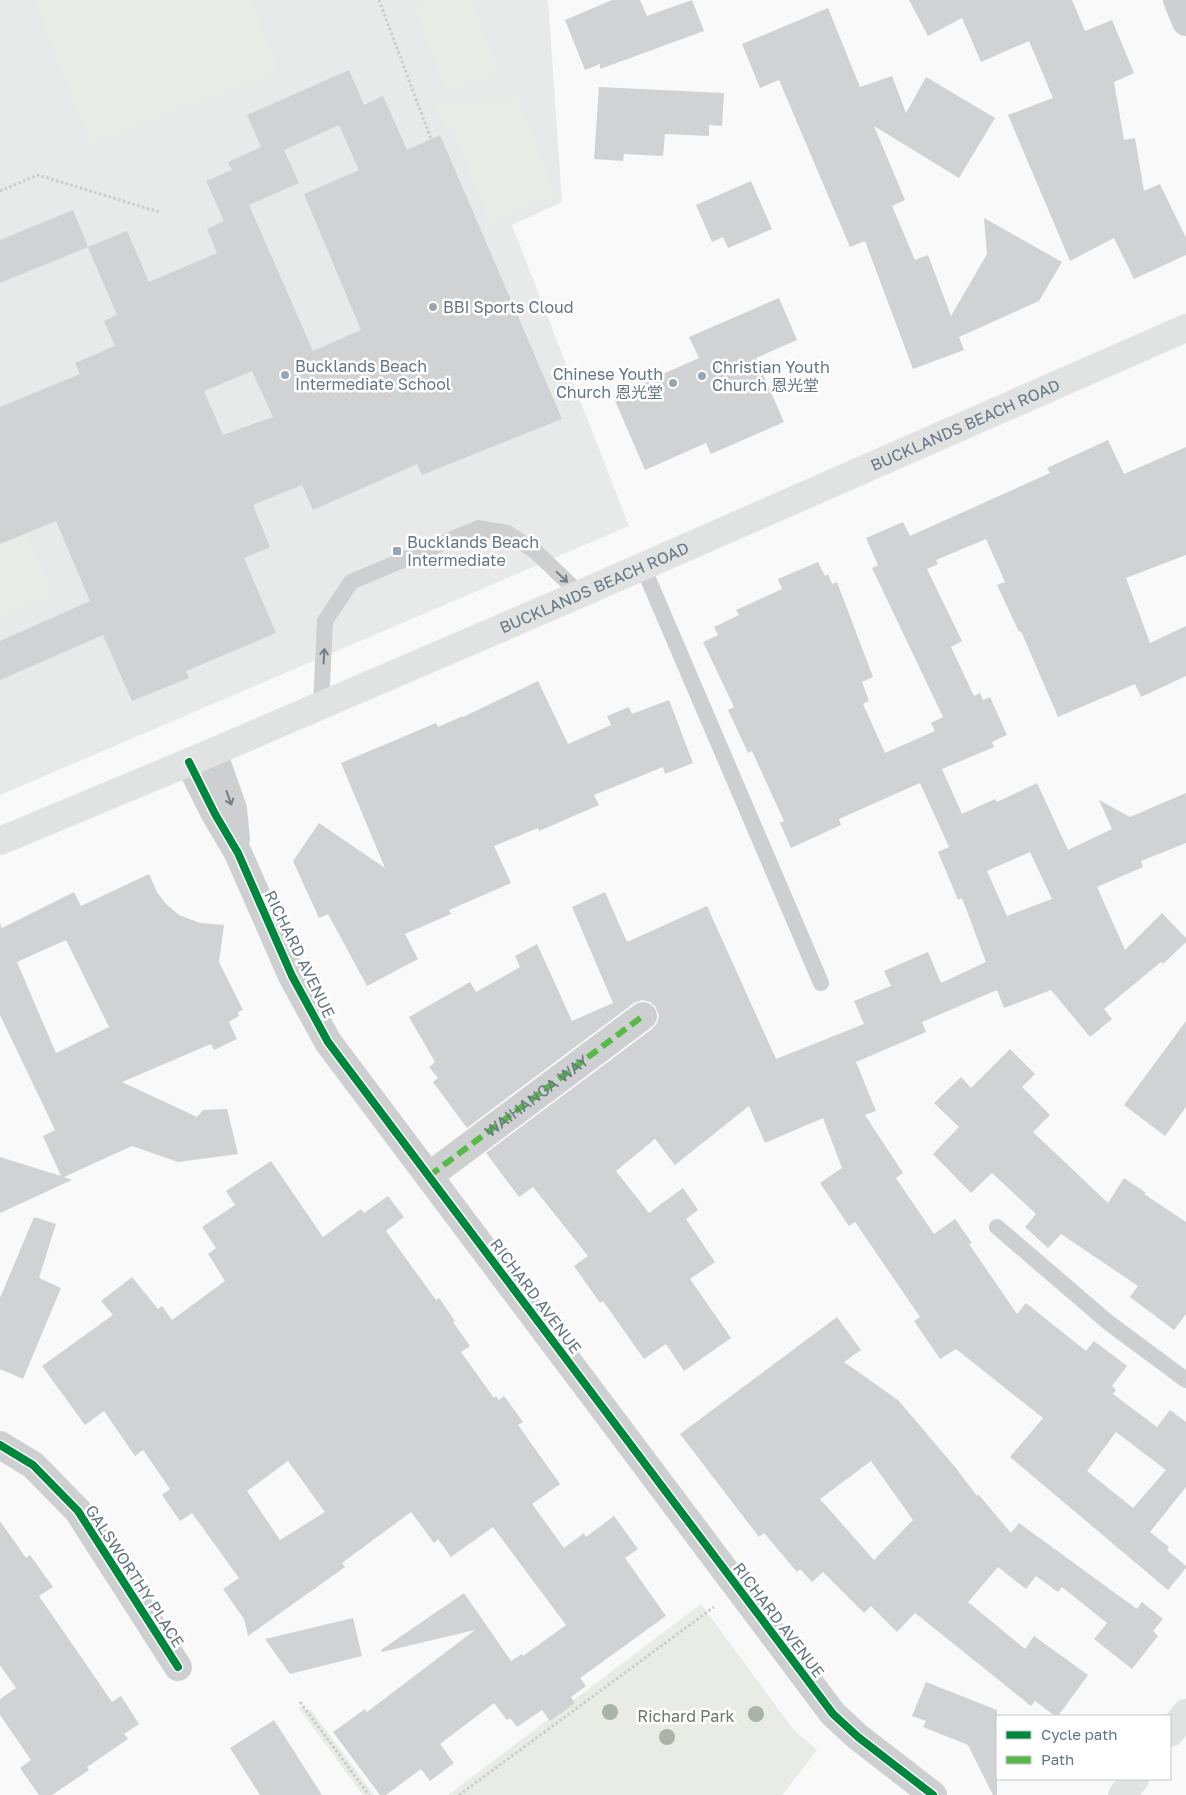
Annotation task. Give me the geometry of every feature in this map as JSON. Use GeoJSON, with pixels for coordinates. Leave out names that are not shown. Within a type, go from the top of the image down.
{"type":"FeatureCollection","features":[{"type":"Feature","properties":{"kind":"main road","name":"BUCKLANDS BEACH ROAD"},"geometry":{"type":"LineString","coordinates":[[0,841],[580,594],[1186,328]]}},
{"type":"Feature","properties":{"kind":"main road"},"geometry":{"type":"LineString","coordinates":[[1122,1795],[1134,1780]]}},
{"type":"Feature","properties":{"kind":"street"},"geometry":{"type":"LineString","coordinates":[[1177,0],[1186,22]]}},
{"type":"Feature","properties":{"kind":"street","name":"RICHARD AVENUE"},"geometry":{"type":"LineString","coordinates":[[201,757],[215,814],[238,853],[292,976],[328,1042],[833,1714],[858,1737],[933,1795]]}},
{"type":"Feature","properties":{"kind":"street","name":"WAIHANGA WAY"},"geometry":{"type":"LineString","coordinates":[[429,1176],[643,1016]]}},
{"type":"Feature","properties":{"kind":"street","name":"GALSWORTHY PLACE"},"geometry":{"type":"LineString","coordinates":[[0,1445],[33,1465],[78,1511],[178,1667]]}},
{"type":"Feature","properties":{"kind":"lane"},"geometry":{"type":"LineString","coordinates":[[321,705],[325,621],[351,582],[478,528],[507,534],[535,552],[580,594]]}},
{"type":"Feature","properties":{"kind":"lane"},"geometry":{"type":"LineString","coordinates":[[642,567],[821,982]]}},
{"type":"Feature","properties":{"kind":"lane"},"geometry":{"type":"LineString","coordinates":[[997,1226],[1109,1323],[1186,1380]]}},
{"type":"Feature","properties":{"kind":"path"},"geometry":{"type":"LineString","coordinates":[[379,0],[431,139]]}},
{"type":"Feature","properties":{"kind":"path"},"geometry":{"type":"LineString","coordinates":[[0,191],[38,174],[159,212]]}},
{"type":"Feature","properties":{"kind":"path"},"geometry":{"type":"LineString","coordinates":[[460,1795],[739,1589]]}},
{"type":"Feature","properties":{"kind":"path"},"geometry":{"type":"LineString","coordinates":[[300,1702],[369,1795]]}},
{"type":"Feature","properties":{"kind":"shaded area","name":"Bucklands Beach Intermediate School"},"geometry":{"type":"Polygon","coordinates":[[[0,0],[548,0],[562,202],[512,225],[629,526],[0,795],[0,0]]]}},
{"type":"Feature","properties":{"kind":"green space"},"geometry":{"type":"Polygon","coordinates":[[[34,0],[251,0],[279,72],[91,144],[34,0]]]}},
{"type":"Feature","properties":{"kind":"green space"},"geometry":{"type":"Polygon","coordinates":[[[430,0],[472,0],[499,73],[446,93],[414,6],[430,0]]]}},
{"type":"Feature","properties":{"kind":"green space"},"geometry":{"type":"Polygon","coordinates":[[[518,97],[556,195],[490,225],[453,130],[443,126],[435,102],[518,97]]]}},
{"type":"Feature","properties":{"kind":"green space"},"geometry":{"type":"Polygon","coordinates":[[[27,533],[53,595],[0,618],[0,544],[27,533]]]}},
{"type":"Feature","properties":{"kind":"green space","name":"Richard Park"},"geometry":{"type":"Polygon","coordinates":[[[701,1604],[793,1729],[817,1750],[782,1795],[448,1795],[701,1604]]]}},
{"type":"Feature","properties":{"kind":"green space"},"geometry":{"type":"Polygon","coordinates":[[[298,1707],[312,1711],[374,1795],[363,1795],[298,1707]]]}},
{"type":"Feature","properties":{"kind":"building"},"geometry":{"type":"Polygon","coordinates":[[[612,0],[640,0],[647,16],[692,0],[704,31],[600,69],[600,64],[585,70],[565,20],[612,0]]]}},
{"type":"Feature","properties":{"kind":"building"},"geometry":{"type":"Polygon","coordinates":[[[909,0],[1072,0],[1085,31],[1112,20],[1134,73],[1114,82],[1124,140],[1135,138],[1144,191],[1160,184],[1186,238],[1186,255],[1134,279],[1114,238],[1070,261],[1008,115],[1053,98],[1029,41],[981,62],[962,18],[928,36],[909,0]]]}},
{"type":"Feature","properties":{"kind":"building"},"geometry":{"type":"Polygon","coordinates":[[[828,8],[860,87],[892,76],[906,113],[926,77],[995,118],[959,178],[874,126],[905,200],[892,206],[915,260],[928,255],[951,316],[987,254],[984,218],[1062,262],[1039,301],[959,337],[964,350],[913,369],[865,241],[850,247],[779,80],[760,88],[742,44],[828,8]]]}},
{"type":"Feature","properties":{"kind":"building"},"geometry":{"type":"Polygon","coordinates":[[[349,70],[364,105],[383,96],[407,150],[440,135],[562,419],[422,475],[417,464],[313,510],[302,485],[253,505],[270,547],[244,558],[276,633],[186,671],[189,678],[132,701],[103,635],[0,680],[0,641],[90,601],[56,521],[0,544],[0,407],[80,374],[75,363],[115,346],[104,321],[117,315],[88,247],[127,231],[149,282],[217,253],[207,229],[224,221],[206,181],[232,170],[228,162],[261,147],[247,115],[349,70]],[[339,125],[284,150],[299,183],[249,205],[313,351],[361,330],[304,194],[359,170],[339,125]],[[252,371],[204,391],[223,435],[273,417],[252,371]]]}},
{"type":"Feature","properties":{"kind":"building"},"geometry":{"type":"Polygon","coordinates":[[[599,87],[724,93],[722,126],[709,125],[709,136],[665,134],[663,156],[624,154],[623,161],[594,159],[599,87]]]}},
{"type":"Feature","properties":{"kind":"building"},"geometry":{"type":"Polygon","coordinates":[[[751,181],[772,229],[728,248],[723,237],[712,242],[696,205],[751,181]]]}},
{"type":"Feature","properties":{"kind":"building"},"geometry":{"type":"Polygon","coordinates":[[[73,210],[88,247],[0,283],[0,240],[73,210]]]}},
{"type":"Feature","properties":{"kind":"building"},"geometry":{"type":"Polygon","coordinates":[[[779,298],[797,340],[756,358],[784,422],[711,454],[706,443],[645,470],[613,396],[699,358],[689,337],[779,298]]]}},
{"type":"Feature","properties":{"kind":"building"},"geometry":{"type":"Polygon","coordinates":[[[1108,440],[1124,474],[1186,447],[1186,555],[1126,578],[1150,643],[1186,626],[1186,676],[1141,697],[1135,684],[1058,717],[1021,631],[1019,632],[997,585],[1005,582],[986,539],[936,560],[938,564],[927,569],[962,641],[951,647],[974,696],[980,693],[983,700],[990,697],[1007,735],[992,742],[994,747],[942,769],[962,814],[995,799],[997,802],[1037,783],[1068,850],[1112,829],[1099,800],[1130,817],[1186,793],[1186,843],[1141,861],[1143,867],[1097,887],[1125,950],[1162,913],[1186,938],[1186,942],[1163,964],[1161,962],[1104,1009],[1112,1019],[1090,1037],[1051,990],[1004,1008],[997,990],[922,1022],[926,1032],[856,1062],[876,1111],[865,1115],[903,1173],[896,1178],[934,1234],[955,1219],[972,1243],[969,1244],[1017,1314],[1026,1303],[1086,1351],[1094,1341],[1127,1366],[1112,1386],[1116,1390],[1113,1394],[1157,1427],[1170,1410],[1186,1422],[1186,1487],[1150,1532],[1169,1547],[1167,1550],[1186,1566],[1168,1590],[1010,1457],[1043,1418],[956,1349],[940,1359],[914,1321],[920,1317],[855,1222],[849,1226],[820,1183],[842,1168],[823,1118],[765,1143],[749,1106],[675,1165],[655,1139],[616,1171],[649,1213],[683,1188],[698,1210],[686,1219],[715,1262],[690,1279],[731,1338],[684,1371],[666,1344],[644,1359],[603,1301],[600,1303],[574,1266],[588,1256],[533,1187],[519,1197],[486,1153],[652,1029],[657,1023],[659,1015],[655,1006],[650,1002],[642,1000],[634,1003],[467,1128],[433,1082],[438,1078],[429,1067],[435,1062],[409,1017],[470,982],[476,992],[520,967],[515,956],[537,944],[572,1021],[613,1003],[572,907],[605,892],[627,942],[707,906],[776,1059],[864,1024],[854,1001],[891,986],[884,971],[928,952],[941,983],[986,962],[962,898],[958,900],[938,852],[949,847],[920,783],[839,819],[841,825],[791,848],[780,823],[784,821],[752,751],[748,753],[728,710],[734,707],[703,642],[718,635],[714,627],[739,615],[736,610],[782,589],[778,579],[818,562],[825,576],[828,574],[832,584],[837,582],[873,677],[862,682],[869,701],[863,704],[885,753],[935,731],[931,723],[943,717],[872,568],[878,565],[866,538],[903,522],[910,536],[1050,473],[1047,468],[1108,440]],[[1030,852],[987,871],[1007,916],[1052,899],[1030,852]],[[1116,1432],[1087,1471],[1133,1508],[1166,1470],[1116,1432]]]}},
{"type":"Feature","properties":{"kind":"building"},"geometry":{"type":"Polygon","coordinates":[[[538,681],[568,744],[611,725],[607,716],[629,707],[632,714],[669,700],[693,763],[665,774],[663,767],[594,795],[599,805],[539,831],[538,828],[494,846],[511,883],[449,910],[451,914],[405,934],[418,959],[367,986],[328,914],[319,918],[293,861],[319,823],[385,868],[341,763],[436,723],[438,727],[463,717],[538,681]]]}},
{"type":"Feature","properties":{"kind":"building"},"geometry":{"type":"Polygon","coordinates":[[[149,874],[157,892],[166,904],[179,915],[200,923],[224,925],[219,962],[243,1010],[238,1012],[239,1016],[229,1022],[237,1039],[214,1050],[211,1044],[122,1082],[197,1117],[203,1110],[227,1109],[238,1154],[178,1162],[132,1146],[64,1177],[72,1180],[0,1213],[0,1157],[61,1176],[43,1136],[55,1130],[0,1015],[0,923],[2,928],[74,892],[81,906],[149,874]],[[66,940],[17,962],[56,1053],[109,1027],[66,940]]]}},
{"type":"Feature","properties":{"kind":"building"},"geometry":{"type":"Polygon","coordinates":[[[1186,1021],[1186,1107],[1165,1136],[1124,1105],[1186,1021]]]}},
{"type":"Feature","properties":{"kind":"building"},"geometry":{"type":"Polygon","coordinates":[[[1010,1049],[1035,1074],[1022,1087],[1050,1115],[1033,1132],[1108,1203],[1124,1178],[1186,1222],[1186,1314],[1174,1330],[1130,1297],[1138,1286],[1061,1234],[1048,1248],[1025,1227],[1036,1214],[992,1173],[971,1193],[933,1154],[959,1127],[934,1103],[961,1077],[971,1088],[1010,1049]]]}},
{"type":"Feature","properties":{"kind":"building"},"geometry":{"type":"Polygon","coordinates":[[[271,1161],[323,1237],[361,1209],[364,1213],[388,1196],[404,1217],[386,1231],[436,1300],[439,1298],[455,1321],[453,1322],[470,1346],[461,1352],[494,1398],[496,1396],[499,1400],[504,1396],[523,1422],[518,1425],[560,1484],[532,1504],[564,1548],[584,1533],[586,1537],[614,1516],[638,1549],[625,1558],[666,1616],[580,1678],[586,1686],[571,1697],[575,1703],[550,1721],[542,1710],[517,1727],[510,1718],[507,1720],[494,1703],[440,1744],[454,1763],[430,1781],[421,1769],[386,1795],[380,1795],[333,1732],[365,1709],[367,1712],[475,1630],[382,1652],[381,1650],[464,1593],[511,1661],[522,1654],[523,1656],[566,1625],[493,1527],[451,1557],[438,1539],[434,1543],[411,1512],[342,1563],[345,1567],[248,1636],[244,1619],[223,1589],[239,1578],[192,1513],[180,1521],[162,1495],[170,1489],[143,1450],[135,1456],[104,1411],[85,1425],[42,1366],[113,1315],[101,1301],[132,1277],[158,1309],[162,1306],[172,1320],[225,1281],[208,1254],[216,1248],[202,1227],[235,1205],[226,1191],[271,1161]],[[288,1461],[247,1491],[280,1540],[325,1512],[288,1461]]]}},
{"type":"Feature","properties":{"kind":"building"},"geometry":{"type":"Polygon","coordinates":[[[34,1217],[56,1224],[39,1278],[61,1288],[23,1379],[0,1369],[0,1298],[34,1217]]]}},
{"type":"Feature","properties":{"kind":"building"},"geometry":{"type":"Polygon","coordinates":[[[837,1317],[861,1350],[844,1362],[898,1400],[977,1496],[978,1494],[1011,1533],[1019,1523],[1137,1609],[1142,1602],[1163,1619],[1153,1631],[1158,1636],[1132,1669],[1094,1639],[1107,1623],[1062,1587],[1058,1592],[1036,1576],[1026,1589],[998,1567],[968,1602],[1025,1649],[1034,1636],[1088,1675],[1059,1715],[1054,1715],[1035,1701],[1031,1706],[915,1613],[897,1632],[871,1606],[864,1613],[823,1572],[812,1582],[800,1569],[797,1572],[764,1533],[759,1537],[680,1434],[837,1317]],[[871,1461],[820,1499],[874,1560],[913,1520],[871,1461]]]}},
{"type":"Feature","properties":{"kind":"building"},"geometry":{"type":"Polygon","coordinates":[[[0,1521],[26,1558],[30,1555],[53,1587],[39,1596],[112,1702],[121,1696],[139,1724],[124,1734],[128,1739],[87,1767],[89,1770],[52,1795],[39,1795],[20,1768],[31,1760],[0,1715],[0,1699],[16,1688],[0,1665],[0,1521]]]}},
{"type":"Feature","properties":{"kind":"building"},"geometry":{"type":"Polygon","coordinates":[[[353,1618],[362,1656],[290,1674],[265,1639],[353,1618]]]}},
{"type":"Feature","properties":{"kind":"building"},"geometry":{"type":"Polygon","coordinates":[[[926,1682],[997,1710],[997,1795],[993,1795],[968,1745],[923,1727],[926,1721],[912,1716],[926,1682]]]}},
{"type":"Feature","properties":{"kind":"building"},"geometry":{"type":"Polygon","coordinates":[[[274,1720],[322,1795],[260,1795],[230,1748],[274,1720]]]}},
{"type":"Feature","properties":{"kind":"marked path"},"geometry":{"type":"LineString","coordinates":[[429,1176],[643,1016]]}},
{"type":"Feature","properties":{"kind":"cycle path"},"geometry":{"type":"LineString","coordinates":[[189,762],[215,814],[238,853],[292,976],[328,1042],[833,1714],[858,1737],[933,1795]]}},
{"type":"Feature","properties":{"kind":"cycle path"},"geometry":{"type":"LineString","coordinates":[[0,1445],[33,1465],[78,1511],[178,1667]]}},
{"type":"Feature","properties":{"kind":"place","name":"BBI Sports Cloud"},"geometry":{"type":"Point","coordinates":[433,307]}},
{"type":"Feature","properties":{"kind":"place","name":"Bucklands Beach Intermediate School"},"geometry":{"type":"Point","coordinates":[285,375]}},
{"type":"Feature","properties":{"kind":"place","name":"Christian Youth Church 恩光堂"},"geometry":{"type":"Point","coordinates":[702,376]}},
{"type":"Feature","properties":{"kind":"place","name":"Chinese Youth Church 恩光堂"},"geometry":{"type":"Point","coordinates":[673,383]}},
{"type":"Feature","properties":{"kind":"place","name":"Bucklands Beach Intermediate"},"geometry":{"type":"Point","coordinates":[397,551]}}]}
